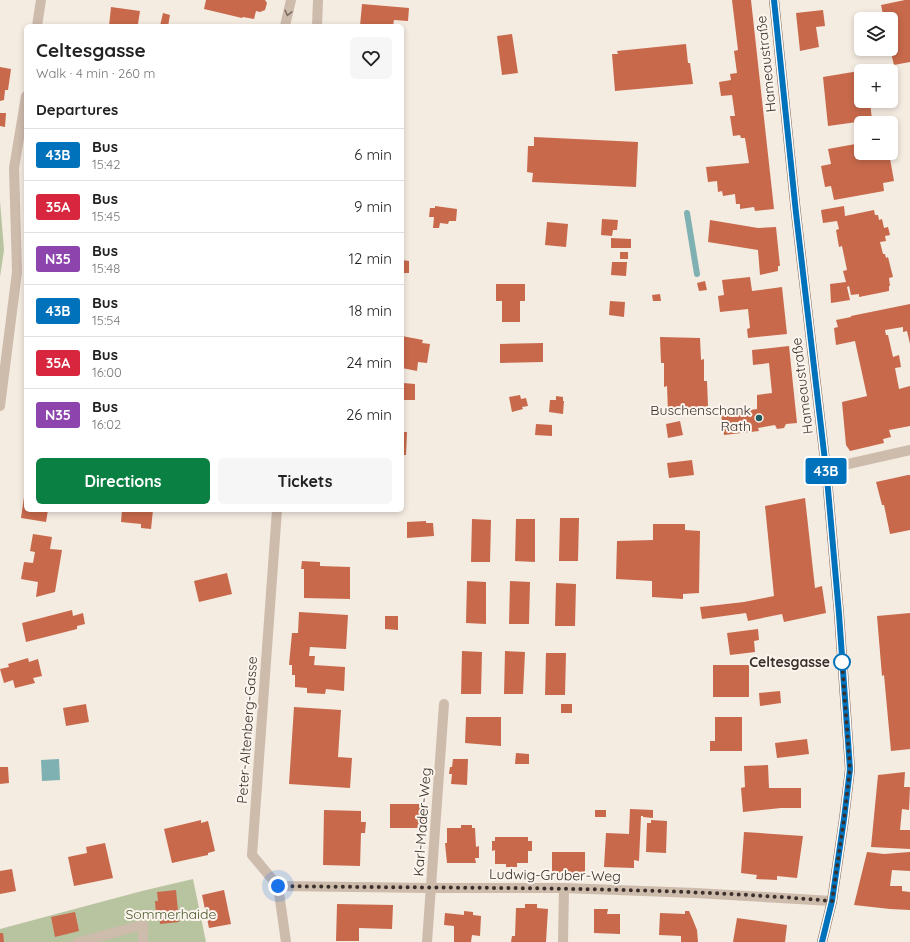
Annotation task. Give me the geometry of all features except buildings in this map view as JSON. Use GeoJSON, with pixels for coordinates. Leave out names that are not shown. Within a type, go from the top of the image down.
{"type":"FeatureCollection","features":[{"type":"Feature","properties":{"kind":"main road","name":"Hameaustraße"},"geometry":{"type":"LineString","coordinates":[[774,0],[826,469],[850,769],[832,901],[822,942]]}},
{"type":"Feature","properties":{"kind":"street"},"geometry":{"type":"LineString","coordinates":[[37,24],[41,0]]}},
{"type":"Feature","properties":{"kind":"street"},"geometry":{"type":"LineString","coordinates":[[285,24],[291,0]]}},
{"type":"Feature","properties":{"kind":"street"},"geometry":{"type":"LineString","coordinates":[[317,24],[318,0]]}},
{"type":"Feature","properties":{"kind":"street"},"geometry":{"type":"LineString","coordinates":[[0,406],[17,272],[14,168],[24,108]]}},
{"type":"Feature","properties":{"kind":"street"},"geometry":{"type":"LineString","coordinates":[[826,469],[910,450]]}},
{"type":"Feature","properties":{"kind":"street","name":"Peter-Altenberg-Gasse"},"geometry":{"type":"LineString","coordinates":[[277,512],[252,855],[278,886]]}},
{"type":"Feature","properties":{"kind":"street","name":"Karl-Mader-Weg"},"geometry":{"type":"LineString","coordinates":[[427,942],[444,704]]}},
{"type":"Feature","properties":{"kind":"street"},"geometry":{"type":"LineString","coordinates":[[278,886],[286,942]]}},
{"type":"Feature","properties":{"kind":"street","name":"Ludwig-Gruber-Weg"},"geometry":{"type":"LineString","coordinates":[[278,886],[564,888],[832,901]]}},
{"type":"Feature","properties":{"kind":"street"},"geometry":{"type":"LineString","coordinates":[[563,942],[564,888]]}},
{"type":"Feature","properties":{"kind":"street"},"geometry":{"type":"LineString","coordinates":[[78,942],[143,926],[143,942]]}},
{"type":"Feature","properties":{"kind":"green space"},"geometry":{"type":"Polygon","coordinates":[[[0,201],[4,250],[0,277],[0,201]]]}},
{"type":"Feature","properties":{"kind":"green space","name":"Sommerhaide"},"geometry":{"type":"Polygon","coordinates":[[[193,879],[206,942],[0,942],[0,929],[193,879]]]}},
{"type":"Feature","properties":{"kind":"water"},"geometry":{"type":"Polygon","coordinates":[[[59,759],[60,780],[42,781],[41,760],[59,759]]]}},
{"type":"Feature","properties":{"kind":"waterway"},"geometry":{"type":"LineString","coordinates":[[687,213],[697,274]]}},
{"type":"Feature","properties":{"kind":"bus line","name":"43B"},"geometry":{"type":"LineString","coordinates":[[774,0],[796,213],[827,478],[839,614],[850,769],[832,901],[822,942]]}},
{"type":"Feature","properties":{"kind":"place","name":"Buschenschank Rath"},"geometry":{"type":"Point","coordinates":[759,418]}},
{"type":"Feature","properties":{"kind":"place","name":"Celtesgasse"},"geometry":{"type":"Point","coordinates":[842,662]}},
{"type":"Feature","properties":{"kind":"route"},"geometry":{"type":"LineString","coordinates":[[278,886],[564,888],[832,901],[850,769],[842,662]]}}]}
